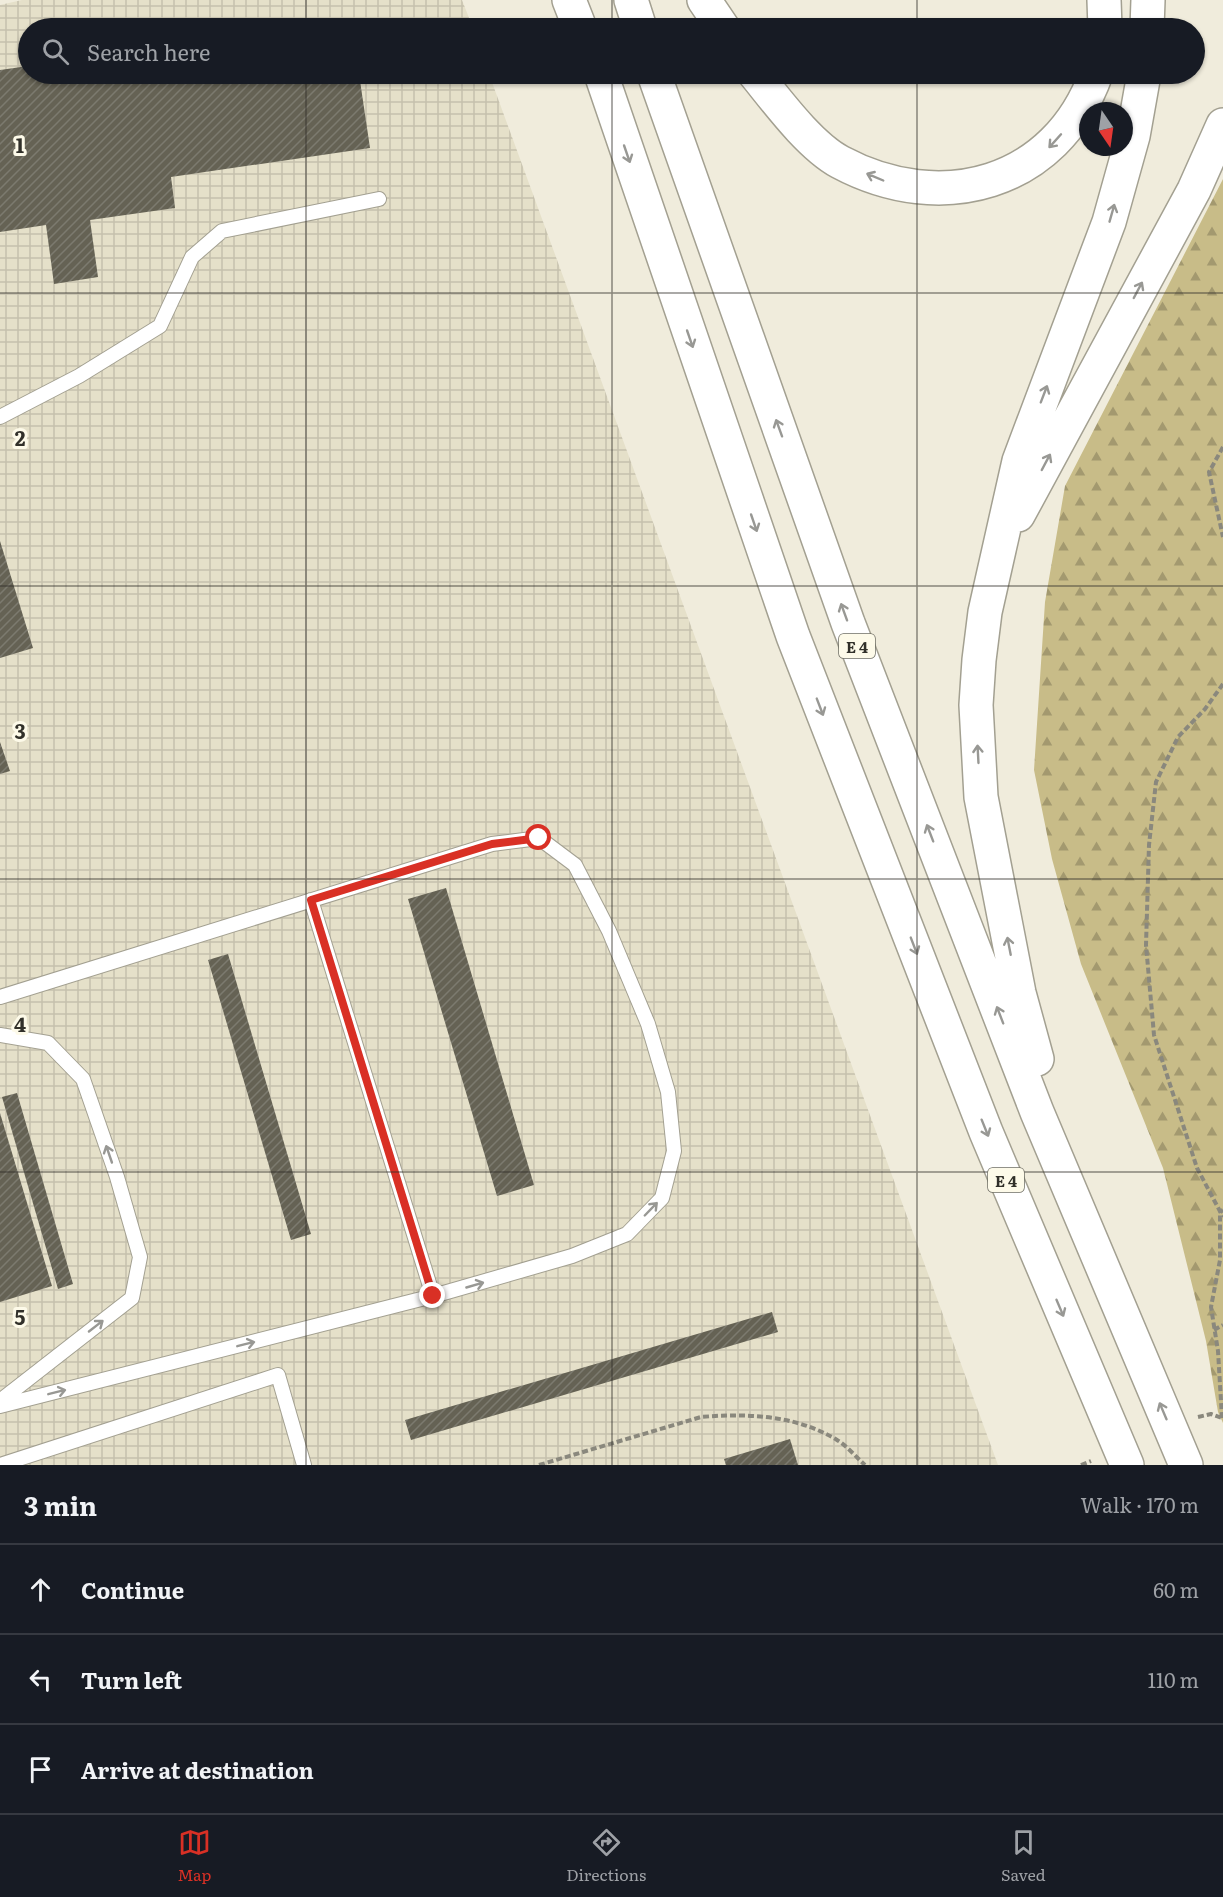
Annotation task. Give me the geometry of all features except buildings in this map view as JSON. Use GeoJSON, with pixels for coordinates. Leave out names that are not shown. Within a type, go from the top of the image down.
{"type":"FeatureCollection","features":[{"type":"Feature","properties":{"kind":"highway"},"geometry":{"type":"LineString","coordinates":[[569,0],[576,18]]}},
{"type":"Feature","properties":{"kind":"highway"},"geometry":{"type":"LineString","coordinates":[[579,0],[584,18]]}},
{"type":"Feature","properties":{"kind":"highway"},"geometry":{"type":"LineString","coordinates":[[632,0],[637,18]]}},
{"type":"Feature","properties":{"kind":"highway"},"geometry":{"type":"LineString","coordinates":[[704,0],[716,18]]}},
{"type":"Feature","properties":{"kind":"highway"},"geometry":{"type":"LineString","coordinates":[[1104,0],[1105,18]]}},
{"type":"Feature","properties":{"kind":"highway"},"geometry":{"type":"LineString","coordinates":[[1147,18],[1148,0]]}},
{"type":"Feature","properties":{"kind":"highway","name":"E 4"},"geometry":{"type":"LineString","coordinates":[[604,84],[793,636],[986,1132],[1126,1465]]}},
{"type":"Feature","properties":{"kind":"highway","name":"E 4"},"geometry":{"type":"LineString","coordinates":[[658,84],[848,623],[1076,1206],[1186,1465]]}},
{"type":"Feature","properties":{"kind":"highway"},"geometry":{"type":"LineString","coordinates":[[763,84],[798,126],[839,161],[884,181],[927,189],[967,185],[1005,176],[1043,154],[1069,126],[1087,99],[1092,84]]}},
{"type":"Feature","properties":{"kind":"highway"},"geometry":{"type":"LineString","coordinates":[[1076,1206],[1019,993],[981,797],[976,705],[985,612],[1019,461],[1109,222],[1133,136],[1142,84]]}},
{"type":"Feature","properties":{"kind":"highway"},"geometry":{"type":"LineString","coordinates":[[999,550],[1194,190],[1223,125]]}},
{"type":"Feature","properties":{"kind":"lane"},"geometry":{"type":"LineString","coordinates":[[0,417],[79,376],[160,326],[192,257],[222,231],[379,199]]}},
{"type":"Feature","properties":{"kind":"lane"},"geometry":{"type":"LineString","coordinates":[[0,997],[492,844],[539,838],[575,865],[609,931],[648,1024],[668,1092],[674,1151],[662,1198],[627,1234],[572,1256],[433,1296],[0,1406]]}},
{"type":"Feature","properties":{"kind":"lane"},"geometry":{"type":"LineString","coordinates":[[311,900],[433,1296]]}},
{"type":"Feature","properties":{"kind":"lane"},"geometry":{"type":"LineString","coordinates":[[0,1035],[48,1043],[83,1079],[117,1177],[140,1257],[132,1298],[0,1401]]}},
{"type":"Feature","properties":{"kind":"lane"},"geometry":{"type":"LineString","coordinates":[[0,1465],[278,1375],[304,1465]]}},
{"type":"Feature","properties":{"kind":"path"},"geometry":{"type":"LineString","coordinates":[[1223,447],[1209,472],[1223,537]]}},
{"type":"Feature","properties":{"kind":"path"},"geometry":{"type":"LineString","coordinates":[[1192,1419],[1211,1414],[1222,1418],[1211,1306],[1220,1260],[1222,1213],[1197,1168],[1154,1035],[1146,945],[1149,845],[1156,782],[1178,737],[1205,709],[1223,684]]}},
{"type":"Feature","properties":{"kind":"path"},"geometry":{"type":"LineString","coordinates":[[1214,1330],[1223,1325]]}},
{"type":"Feature","properties":{"kind":"path"},"geometry":{"type":"LineString","coordinates":[[539,1465],[701,1417],[729,1414],[763,1415],[807,1426],[838,1441],[865,1465]]}},
{"type":"Feature","properties":{"kind":"path"},"geometry":{"type":"LineString","coordinates":[[1081,1465],[1091,1461]]}},
{"type":"Feature","properties":{"kind":"shaded area"},"geometry":{"type":"Polygon","coordinates":[[[22,0],[462,0],[469,18],[18,18],[18,84],[493,84],[998,1465],[0,1465],[0,5],[22,0]]]}},
{"type":"Feature","properties":{"kind":"green space"},"geometry":{"type":"Polygon","coordinates":[[[1223,179],[1223,1423],[1218,1412],[1206,1341],[1163,1168],[1081,964],[1052,859],[1034,770],[1045,602],[1065,486],[1223,179]]]}},
{"type":"Feature","properties":{"kind":"route"},"geometry":{"type":"LineString","coordinates":[[433,1296],[311,900],[492,844],[539,838]]}}]}
